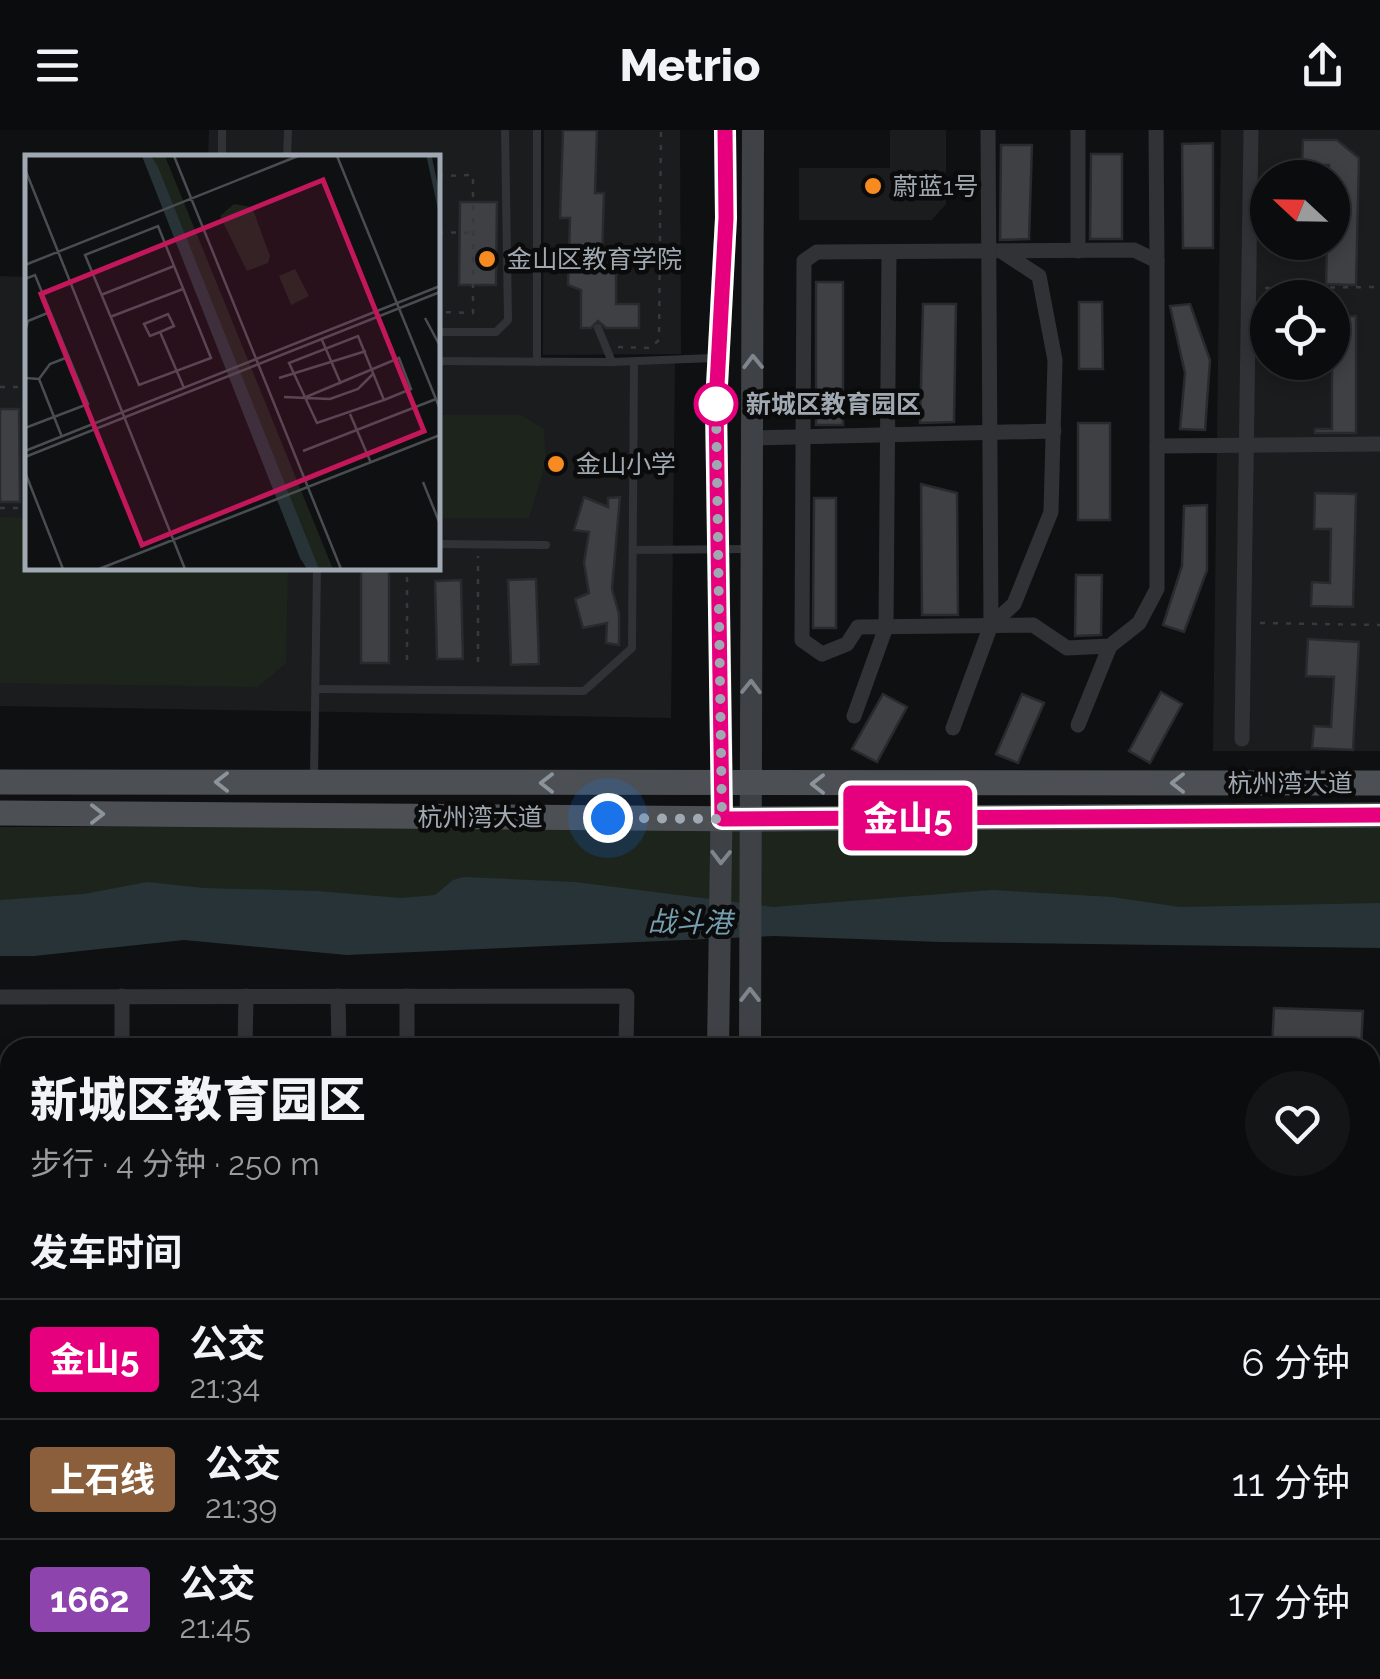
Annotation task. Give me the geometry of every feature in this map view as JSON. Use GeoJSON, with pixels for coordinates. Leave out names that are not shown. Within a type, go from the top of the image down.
{"type":"FeatureCollection","features":[{"type":"Feature","properties":{"kind":"main road","name":"杭州湾大道"},"geometry":{"type":"LineString","coordinates":[[0,782],[1380,783]]}},
{"type":"Feature","properties":{"kind":"main road","name":"杭州湾大道"},"geometry":{"type":"LineString","coordinates":[[0,813],[722,819],[1380,815]]}},
{"type":"Feature","properties":{"kind":"street"},"geometry":{"type":"LineString","coordinates":[[718,1038],[722,784],[718,358],[726,218],[724,130]]}},
{"type":"Feature","properties":{"kind":"street"},"geometry":{"type":"LineString","coordinates":[[750,1038],[753,130]]}},
{"type":"Feature","properties":{"kind":"street"},"geometry":{"type":"LineString","coordinates":[[953,728],[991,624],[996,253],[988,130]]}},
{"type":"Feature","properties":{"kind":"street"},"geometry":{"type":"LineString","coordinates":[[1078,130],[1078,251]]}},
{"type":"Feature","properties":{"kind":"street"},"geometry":{"type":"LineString","coordinates":[[1078,725],[1110,646],[1139,622],[1157,589],[1156,130]]}},
{"type":"Feature","properties":{"kind":"street"},"geometry":{"type":"LineString","coordinates":[[1242,738],[1251,130]]}},
{"type":"Feature","properties":{"kind":"street"},"geometry":{"type":"LineString","coordinates":[[1110,646],[1067,648],[1033,626],[991,624],[858,628],[847,644],[822,654],[802,640],[804,261],[817,252],[1134,250],[1157,261]]}},
{"type":"Feature","properties":{"kind":"street"},"geometry":{"type":"LineString","coordinates":[[854,716],[886,627],[889,252]]}},
{"type":"Feature","properties":{"kind":"street"},"geometry":{"type":"LineString","coordinates":[[991,624],[1014,604],[1052,512],[1056,360],[1039,276],[996,253]]}},
{"type":"Feature","properties":{"kind":"street"},"geometry":{"type":"LineString","coordinates":[[753,438],[1054,431]]}},
{"type":"Feature","properties":{"kind":"street"},"geometry":{"type":"LineString","coordinates":[[1157,446],[1380,444]]}},
{"type":"Feature","properties":{"kind":"street"},"geometry":{"type":"LineString","coordinates":[[0,996],[627,996],[626,1038]]}},
{"type":"Feature","properties":{"kind":"street"},"geometry":{"type":"LineString","coordinates":[[122,996],[122,1038]]}},
{"type":"Feature","properties":{"kind":"street"},"geometry":{"type":"LineString","coordinates":[[246,996],[246,1038]]}},
{"type":"Feature","properties":{"kind":"street"},"geometry":{"type":"LineString","coordinates":[[338,996],[339,1038]]}},
{"type":"Feature","properties":{"kind":"street"},"geometry":{"type":"LineString","coordinates":[[406,996],[406,1038]]}},
{"type":"Feature","properties":{"kind":"lane"},"geometry":{"type":"LineString","coordinates":[[440,332],[496,332],[508,320],[505,130]]}},
{"type":"Feature","properties":{"kind":"lane"},"geometry":{"type":"LineString","coordinates":[[537,130],[537,362]]}},
{"type":"Feature","properties":{"kind":"lane"},"geometry":{"type":"LineString","coordinates":[[598,328],[612,362]]}},
{"type":"Feature","properties":{"kind":"lane"},"geometry":{"type":"LineString","coordinates":[[440,361],[634,362],[718,358]]}},
{"type":"Feature","properties":{"kind":"lane"},"geometry":{"type":"LineString","coordinates":[[316,689],[584,691],[632,648],[634,362]]}},
{"type":"Feature","properties":{"kind":"lane"},"geometry":{"type":"LineString","coordinates":[[440,544],[546,545]]}},
{"type":"Feature","properties":{"kind":"lane"},"geometry":{"type":"LineString","coordinates":[[632,550],[753,550]]}},
{"type":"Feature","properties":{"kind":"lane"},"geometry":{"type":"LineString","coordinates":[[314,782],[318,570]]}},
{"type":"Feature","properties":{"kind":"path"},"geometry":{"type":"LineString","coordinates":[[606,347],[650,348],[659,340],[662,130]]}},
{"type":"Feature","properties":{"kind":"path"},"geometry":{"type":"LineString","coordinates":[[440,176],[473,175],[474,313],[440,312]]}},
{"type":"Feature","properties":{"kind":"path"},"geometry":{"type":"LineString","coordinates":[[440,232],[474,233]]}},
{"type":"Feature","properties":{"kind":"path"},"geometry":{"type":"LineString","coordinates":[[1249,288],[1380,287]]}},
{"type":"Feature","properties":{"kind":"path"},"geometry":{"type":"LineString","coordinates":[[478,544],[478,662]]}},
{"type":"Feature","properties":{"kind":"path"},"geometry":{"type":"LineString","coordinates":[[407,660],[408,570]]}},
{"type":"Feature","properties":{"kind":"path"},"geometry":{"type":"LineString","coordinates":[[1244,622],[1380,625]]}},
{"type":"Feature","properties":{"kind":"shaded area"},"geometry":{"type":"Polygon","coordinates":[[[209,130],[537,130],[537,361],[675,361],[671,718],[0,706],[0,276],[25,277],[25,570],[440,570],[440,155],[208,155],[209,130]]]}},
{"type":"Feature","properties":{"kind":"shaded area"},"geometry":{"type":"Polygon","coordinates":[[[544,130],[680,130],[681,354],[543,355],[544,130]]]}},
{"type":"Feature","properties":{"kind":"shaded area","name":"蔚蓝1号"},"geometry":{"type":"Polygon","coordinates":[[[890,130],[946,130],[946,204],[932,220],[799,220],[799,168],[890,168],[890,130]]]}},
{"type":"Feature","properties":{"kind":"shaded area"},"geometry":{"type":"Polygon","coordinates":[[[1221,130],[1380,130],[1380,751],[1213,751],[1221,130]]]}},
{"type":"Feature","properties":{"kind":"shaded area"},"geometry":{"type":"Polygon","coordinates":[[[23,412],[25,412],[25,499],[23,412]]]}},
{"type":"Feature","properties":{"kind":"shaded area"},"geometry":{"type":"Polygon","coordinates":[[[440,415],[521,415],[544,429],[546,462],[529,518],[440,518],[440,415]]]}},
{"type":"Feature","properties":{"kind":"shaded area"},"geometry":{"type":"Polygon","coordinates":[[[0,517],[25,518],[25,570],[288,570],[286,663],[258,687],[0,683],[0,517]]]}},
{"type":"Feature","properties":{"kind":"shaded area"},"geometry":{"type":"Polygon","coordinates":[[[1380,823],[1380,905],[771,913],[433,900],[82,899],[0,904],[0,827],[1380,823]]]}},
{"type":"Feature","properties":{"kind":"water","name":"战斗港"},"geometry":{"type":"Polygon","coordinates":[[[464,877],[575,882],[773,907],[992,890],[1112,897],[1180,907],[1380,903],[1380,948],[774,936],[347,955],[184,940],[0,956],[0,900],[84,894],[147,882],[401,898],[435,895],[453,880],[464,877]]]}},
{"type":"Feature","properties":{"kind":"building"},"geometry":{"type":"Polygon","coordinates":[[[563,130],[597,130],[595,193],[604,193],[602,261],[616,266],[616,304],[639,304],[639,328],[606,328],[598,321],[591,328],[581,328],[581,290],[568,285],[570,218],[560,218],[563,130]]]}},
{"type":"Feature","properties":{"kind":"building"},"geometry":{"type":"Polygon","coordinates":[[[1303,140],[1337,140],[1359,158],[1356,285],[1350,285],[1350,280],[1326,280],[1327,260],[1350,260],[1350,160],[1302,160],[1303,140]]]}},
{"type":"Feature","properties":{"kind":"building"},"geometry":{"type":"Polygon","coordinates":[[[1213,143],[1213,248],[1183,248],[1182,144],[1213,143]]]}},
{"type":"Feature","properties":{"kind":"building"},"geometry":{"type":"Polygon","coordinates":[[[1001,145],[1032,145],[1029,239],[1000,240],[1001,145]]]}},
{"type":"Feature","properties":{"kind":"building"},"geometry":{"type":"Polygon","coordinates":[[[1091,154],[1122,154],[1122,239],[1090,239],[1091,154]]]}},
{"type":"Feature","properties":{"kind":"building"},"geometry":{"type":"Polygon","coordinates":[[[460,202],[497,202],[496,285],[459,285],[460,202]]]}},
{"type":"Feature","properties":{"kind":"building"},"geometry":{"type":"Polygon","coordinates":[[[816,282],[843,282],[843,425],[816,425],[816,282]]]}},
{"type":"Feature","properties":{"kind":"building"},"geometry":{"type":"Polygon","coordinates":[[[1079,302],[1102,302],[1103,369],[1079,369],[1079,302]]]}},
{"type":"Feature","properties":{"kind":"building"},"geometry":{"type":"Polygon","coordinates":[[[923,304],[956,304],[954,422],[920,423],[923,304]]]}},
{"type":"Feature","properties":{"kind":"building"},"geometry":{"type":"Polygon","coordinates":[[[1190,304],[1210,360],[1205,430],[1180,429],[1185,373],[1170,306],[1190,304]]]}},
{"type":"Feature","properties":{"kind":"building"},"geometry":{"type":"Polygon","coordinates":[[[1350,316],[1356,316],[1356,433],[1315,433],[1315,429],[1332,429],[1332,380],[1350,380],[1350,316]]]}},
{"type":"Feature","properties":{"kind":"building"},"geometry":{"type":"Polygon","coordinates":[[[0,409],[19,409],[20,502],[0,502],[0,409]]]}},
{"type":"Feature","properties":{"kind":"building"},"geometry":{"type":"Polygon","coordinates":[[[1078,423],[1110,423],[1110,520],[1078,520],[1078,423]]]}},
{"type":"Feature","properties":{"kind":"building"},"geometry":{"type":"Polygon","coordinates":[[[921,484],[957,493],[958,615],[922,615],[921,484]]]}},
{"type":"Feature","properties":{"kind":"building"},"geometry":{"type":"Polygon","coordinates":[[[1315,493],[1356,494],[1353,607],[1311,606],[1312,582],[1330,583],[1331,529],[1314,529],[1315,493]]]}},
{"type":"Feature","properties":{"kind":"building"},"geometry":{"type":"Polygon","coordinates":[[[584,497],[608,507],[608,498],[620,497],[612,589],[619,614],[619,645],[606,643],[607,623],[583,628],[575,599],[589,593],[584,563],[589,532],[574,530],[584,497]]]}},
{"type":"Feature","properties":{"kind":"building"},"geometry":{"type":"Polygon","coordinates":[[[814,498],[836,498],[836,628],[813,628],[814,498]]]}},
{"type":"Feature","properties":{"kind":"building"},"geometry":{"type":"Polygon","coordinates":[[[1207,505],[1207,570],[1184,632],[1163,625],[1182,566],[1184,506],[1207,505]]]}},
{"type":"Feature","properties":{"kind":"building"},"geometry":{"type":"Polygon","coordinates":[[[361,570],[389,570],[389,663],[361,663],[361,570]]]}},
{"type":"Feature","properties":{"kind":"building"},"geometry":{"type":"Polygon","coordinates":[[[1076,575],[1102,575],[1101,635],[1075,636],[1076,575]]]}},
{"type":"Feature","properties":{"kind":"building"},"geometry":{"type":"Polygon","coordinates":[[[536,579],[539,664],[511,665],[508,580],[536,579]]]}},
{"type":"Feature","properties":{"kind":"building"},"geometry":{"type":"Polygon","coordinates":[[[461,580],[463,659],[437,659],[435,581],[461,580]]]}},
{"type":"Feature","properties":{"kind":"building"},"geometry":{"type":"Polygon","coordinates":[[[1308,639],[1359,642],[1353,750],[1312,748],[1314,726],[1331,727],[1334,677],[1306,676],[1308,639]]]}},
{"type":"Feature","properties":{"kind":"building"},"geometry":{"type":"Polygon","coordinates":[[[1161,692],[1182,704],[1150,763],[1129,751],[1161,692]]]}},
{"type":"Feature","properties":{"kind":"building"},"geometry":{"type":"Polygon","coordinates":[[[883,694],[907,707],[877,762],[852,749],[883,694]]]}},
{"type":"Feature","properties":{"kind":"building"},"geometry":{"type":"Polygon","coordinates":[[[1022,694],[1044,703],[1018,763],[996,754],[1022,694]]]}},
{"type":"Feature","properties":{"kind":"building"},"geometry":{"type":"Polygon","coordinates":[[[1274,1008],[1363,1011],[1362,1038],[1272,1038],[1274,1008]]]}},
{"type":"Feature","properties":{"kind":"bus line","name":"金山5"},"geometry":{"type":"LineString","coordinates":[[725,130],[726,218],[716,404],[722,819],[1380,815]]}},
{"type":"Feature","properties":{"kind":"place","name":"蔚蓝1号"},"geometry":{"type":"Point","coordinates":[873,186]}},
{"type":"Feature","properties":{"kind":"place","name":"金山区教育学院"},"geometry":{"type":"Point","coordinates":[487,259]}},
{"type":"Feature","properties":{"kind":"place","name":"新城区教育园区"},"geometry":{"type":"Point","coordinates":[716,404]}},
{"type":"Feature","properties":{"kind":"place","name":"金山小学"},"geometry":{"type":"Point","coordinates":[556,464]}},
{"type":"Feature","properties":{"kind":"route"},"geometry":{"type":"LineString","coordinates":[[608,818],[722,819],[716,404]]}}]}
